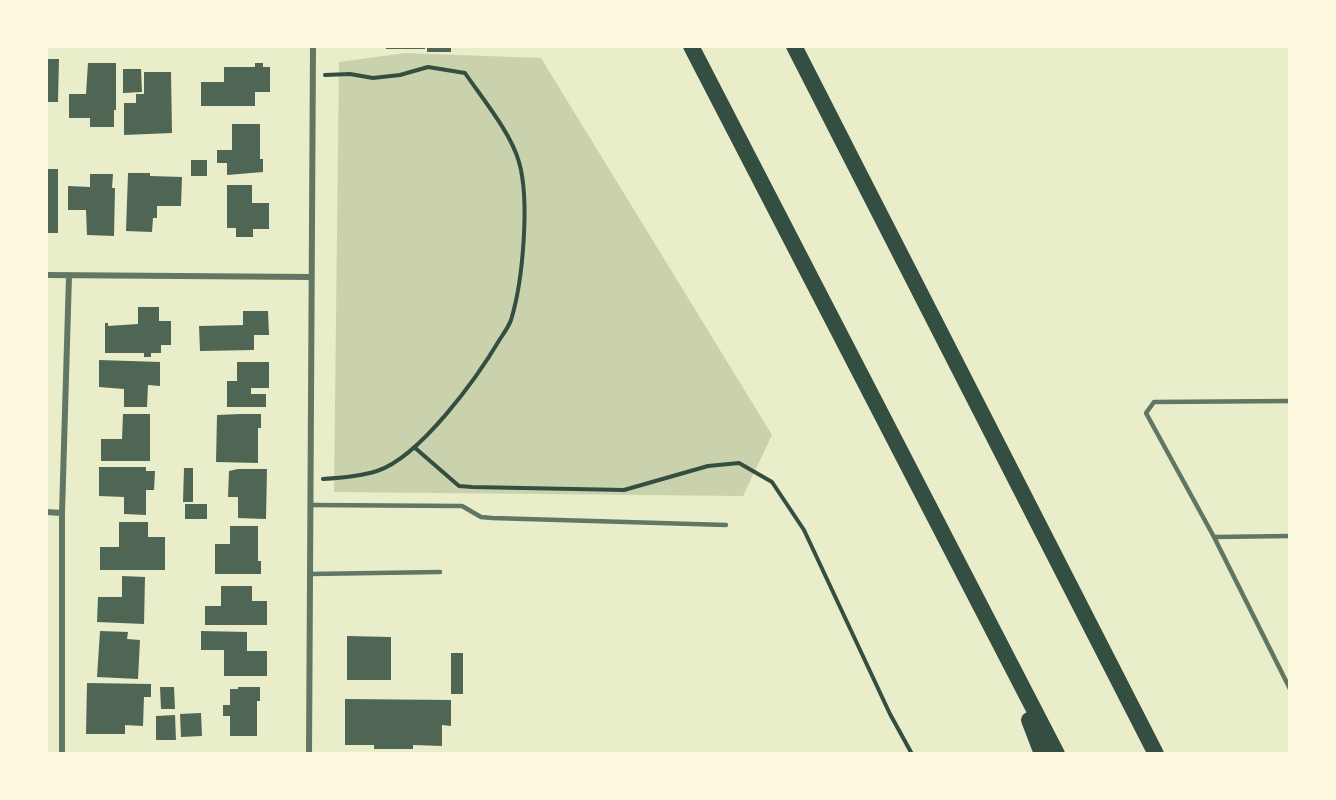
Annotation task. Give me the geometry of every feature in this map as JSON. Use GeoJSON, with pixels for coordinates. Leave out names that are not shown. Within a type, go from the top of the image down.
{"type":"FeatureCollection","features":[{"type":"Feature","properties":{"kind":"highway"},"geometry":{"type":"LineString","coordinates":[[691,46],[1000,647],[1057,753]]}},
{"type":"Feature","properties":{"kind":"highway"},"geometry":{"type":"LineString","coordinates":[[794,46],[1156,753]]}},
{"type":"Feature","properties":{"kind":"highway"},"geometry":{"type":"LineString","coordinates":[[1000,647],[1042,753]]}},
{"type":"Feature","properties":{"kind":"street"},"geometry":{"type":"LineString","coordinates":[[309,753],[313,46]]}},
{"type":"Feature","properties":{"kind":"street"},"geometry":{"type":"LineString","coordinates":[[46,275],[311,277]]}},
{"type":"Feature","properties":{"kind":"street"},"geometry":{"type":"LineString","coordinates":[[63,753],[63,513],[69,276]]}},
{"type":"Feature","properties":{"kind":"street"},"geometry":{"type":"LineString","coordinates":[[46,512],[63,513]]}},
{"type":"Feature","properties":{"kind":"lane"},"geometry":{"type":"LineString","coordinates":[[1289,688],[1214,537],[1146,413],[1154,402],[1290,401]]}},
{"type":"Feature","properties":{"kind":"lane"},"geometry":{"type":"LineString","coordinates":[[309,505],[462,506],[481,517],[492,519],[726,525]]}},
{"type":"Feature","properties":{"kind":"lane"},"geometry":{"type":"LineString","coordinates":[[1214,537],[1290,536]]}},
{"type":"Feature","properties":{"kind":"lane"},"geometry":{"type":"LineString","coordinates":[[309,574],[440,572]]}},
{"type":"Feature","properties":{"kind":"path"},"geometry":{"type":"LineString","coordinates":[[310,480],[378,471],[403,457],[443,417],[469,384],[492,353],[511,321],[520,275],[525,207],[519,161],[504,129],[465,73],[428,67],[400,75],[373,78],[350,75],[312,75]]}},
{"type":"Feature","properties":{"kind":"path"},"geometry":{"type":"LineString","coordinates":[[414,447],[459,486],[624,490],[708,466],[739,463],[772,482],[804,530],[890,714],[912,753]]}},
{"type":"Feature","properties":{"kind":"green space"},"geometry":{"type":"Polygon","coordinates":[[[405,53],[541,58],[772,435],[743,496],[334,492],[339,62],[405,53]]]}},
{"type":"Feature","properties":{"kind":"building"},"geometry":{"type":"Polygon","coordinates":[[[386,46],[425,46],[425,49],[386,49],[386,46]]]}},
{"type":"Feature","properties":{"kind":"building"},"geometry":{"type":"Polygon","coordinates":[[[427,46],[451,46],[451,52],[427,52],[427,46]]]}},
{"type":"Feature","properties":{"kind":"building"},"geometry":{"type":"Polygon","coordinates":[[[46,59],[59,59],[58,102],[46,102],[46,59]]]}},
{"type":"Feature","properties":{"kind":"building"},"geometry":{"type":"Polygon","coordinates":[[[88,63],[116,63],[114,127],[90,127],[90,118],[69,118],[69,94],[86,94],[88,63]]]}},
{"type":"Feature","properties":{"kind":"building"},"geometry":{"type":"Polygon","coordinates":[[[255,63],[263,63],[263,67],[270,67],[270,92],[255,92],[255,106],[201,106],[201,82],[224,82],[224,67],[255,67],[255,63]]]}},
{"type":"Feature","properties":{"kind":"building"},"geometry":{"type":"Polygon","coordinates":[[[123,69],[141,69],[142,92],[123,93],[123,69]]]}},
{"type":"Feature","properties":{"kind":"building"},"geometry":{"type":"Polygon","coordinates":[[[144,72],[171,72],[172,133],[124,135],[124,103],[136,103],[136,94],[144,94],[144,72]]]}},
{"type":"Feature","properties":{"kind":"building"},"geometry":{"type":"Polygon","coordinates":[[[232,124],[260,124],[260,159],[263,159],[263,172],[227,175],[227,163],[217,163],[217,150],[232,150],[232,124]]]}},
{"type":"Feature","properties":{"kind":"building"},"geometry":{"type":"Polygon","coordinates":[[[191,160],[207,160],[207,176],[191,176],[191,160]]]}},
{"type":"Feature","properties":{"kind":"building"},"geometry":{"type":"Polygon","coordinates":[[[46,169],[58,169],[58,233],[46,233],[46,169]]]}},
{"type":"Feature","properties":{"kind":"building"},"geometry":{"type":"Polygon","coordinates":[[[128,173],[182,177],[181,206],[157,206],[157,218],[153,218],[152,232],[126,231],[128,173]]]}},
{"type":"Feature","properties":{"kind":"building"},"geometry":{"type":"Polygon","coordinates":[[[90,174],[113,174],[114,236],[87,235],[86,210],[68,210],[68,186],[90,187],[90,174]]]}},
{"type":"Feature","properties":{"kind":"building"},"geometry":{"type":"Polygon","coordinates":[[[227,185],[252,185],[252,203],[269,203],[269,229],[253,229],[253,237],[236,237],[236,228],[227,228],[227,185]]]}},
{"type":"Feature","properties":{"kind":"building"},"geometry":{"type":"Polygon","coordinates":[[[138,307],[159,307],[159,321],[171,321],[171,345],[161,345],[161,353],[151,353],[151,357],[144,357],[144,353],[105,353],[105,323],[108,323],[108,326],[138,324],[138,307]]]}},
{"type":"Feature","properties":{"kind":"building"},"geometry":{"type":"Polygon","coordinates":[[[243,311],[268,311],[269,335],[254,335],[254,350],[200,351],[199,326],[243,325],[243,311]]]}},
{"type":"Feature","properties":{"kind":"building"},"geometry":{"type":"Polygon","coordinates":[[[99,360],[160,362],[160,386],[148,385],[147,407],[124,407],[124,389],[99,387],[99,360]]]}},
{"type":"Feature","properties":{"kind":"building"},"geometry":{"type":"Polygon","coordinates":[[[237,362],[269,362],[269,388],[251,388],[251,394],[266,394],[266,407],[227,407],[227,381],[237,381],[237,362]]]}},
{"type":"Feature","properties":{"kind":"building"},"geometry":{"type":"Polygon","coordinates":[[[123,414],[150,414],[150,461],[101,461],[101,439],[122,439],[123,414]]]}},
{"type":"Feature","properties":{"kind":"building"},"geometry":{"type":"Polygon","coordinates":[[[261,414],[261,428],[258,428],[258,463],[216,462],[217,415],[261,414]]]}},
{"type":"Feature","properties":{"kind":"building"},"geometry":{"type":"Polygon","coordinates":[[[99,467],[146,467],[146,471],[155,471],[154,490],[146,490],[146,515],[124,514],[124,497],[99,496],[99,467]]]}},
{"type":"Feature","properties":{"kind":"building"},"geometry":{"type":"Polygon","coordinates":[[[184,468],[193,468],[193,502],[183,502],[184,468]]]}},
{"type":"Feature","properties":{"kind":"building"},"geometry":{"type":"Polygon","coordinates":[[[267,469],[266,519],[238,518],[238,497],[228,497],[229,471],[267,469]]]}},
{"type":"Feature","properties":{"kind":"building"},"geometry":{"type":"Polygon","coordinates":[[[185,504],[207,504],[207,519],[185,519],[185,504]]]}},
{"type":"Feature","properties":{"kind":"building"},"geometry":{"type":"Polygon","coordinates":[[[119,522],[148,522],[148,537],[165,537],[165,570],[100,570],[100,547],[119,547],[119,522]]]}},
{"type":"Feature","properties":{"kind":"building"},"geometry":{"type":"Polygon","coordinates":[[[230,526],[258,526],[258,561],[261,561],[261,574],[215,574],[215,544],[230,544],[230,526]]]}},
{"type":"Feature","properties":{"kind":"building"},"geometry":{"type":"Polygon","coordinates":[[[122,576],[145,577],[144,624],[97,622],[98,597],[122,597],[122,576]]]}},
{"type":"Feature","properties":{"kind":"building"},"geometry":{"type":"Polygon","coordinates":[[[221,586],[252,586],[252,601],[267,601],[267,625],[205,625],[205,606],[221,606],[221,586]]]}},
{"type":"Feature","properties":{"kind":"building"},"geometry":{"type":"Polygon","coordinates":[[[100,631],[128,632],[127,639],[140,640],[138,679],[97,677],[100,631]]]}},
{"type":"Feature","properties":{"kind":"building"},"geometry":{"type":"Polygon","coordinates":[[[201,631],[247,632],[247,651],[267,651],[267,676],[224,676],[224,650],[201,650],[201,631]]]}},
{"type":"Feature","properties":{"kind":"building"},"geometry":{"type":"Polygon","coordinates":[[[347,636],[391,637],[391,680],[347,680],[347,636]]]}},
{"type":"Feature","properties":{"kind":"building"},"geometry":{"type":"Polygon","coordinates":[[[451,653],[463,653],[463,694],[451,694],[451,653]]]}},
{"type":"Feature","properties":{"kind":"building"},"geometry":{"type":"Polygon","coordinates":[[[87,683],[151,684],[151,697],[144,697],[143,726],[125,725],[125,734],[86,734],[87,683]]]}},
{"type":"Feature","properties":{"kind":"building"},"geometry":{"type":"Polygon","coordinates":[[[160,687],[174,687],[175,709],[161,709],[160,687]]]}},
{"type":"Feature","properties":{"kind":"building"},"geometry":{"type":"Polygon","coordinates":[[[238,687],[260,687],[260,701],[257,701],[257,736],[230,736],[230,716],[223,716],[223,705],[230,705],[230,689],[238,689],[238,687]]]}},
{"type":"Feature","properties":{"kind":"building"},"geometry":{"type":"Polygon","coordinates":[[[345,699],[451,700],[451,726],[442,725],[442,746],[413,745],[413,749],[374,749],[374,745],[345,745],[345,699]]]}},
{"type":"Feature","properties":{"kind":"building"},"geometry":{"type":"Polygon","coordinates":[[[201,713],[202,736],[181,737],[180,714],[201,713]]]}},
{"type":"Feature","properties":{"kind":"building"},"geometry":{"type":"Polygon","coordinates":[[[175,715],[176,740],[156,740],[156,716],[175,715]]]}}]}
